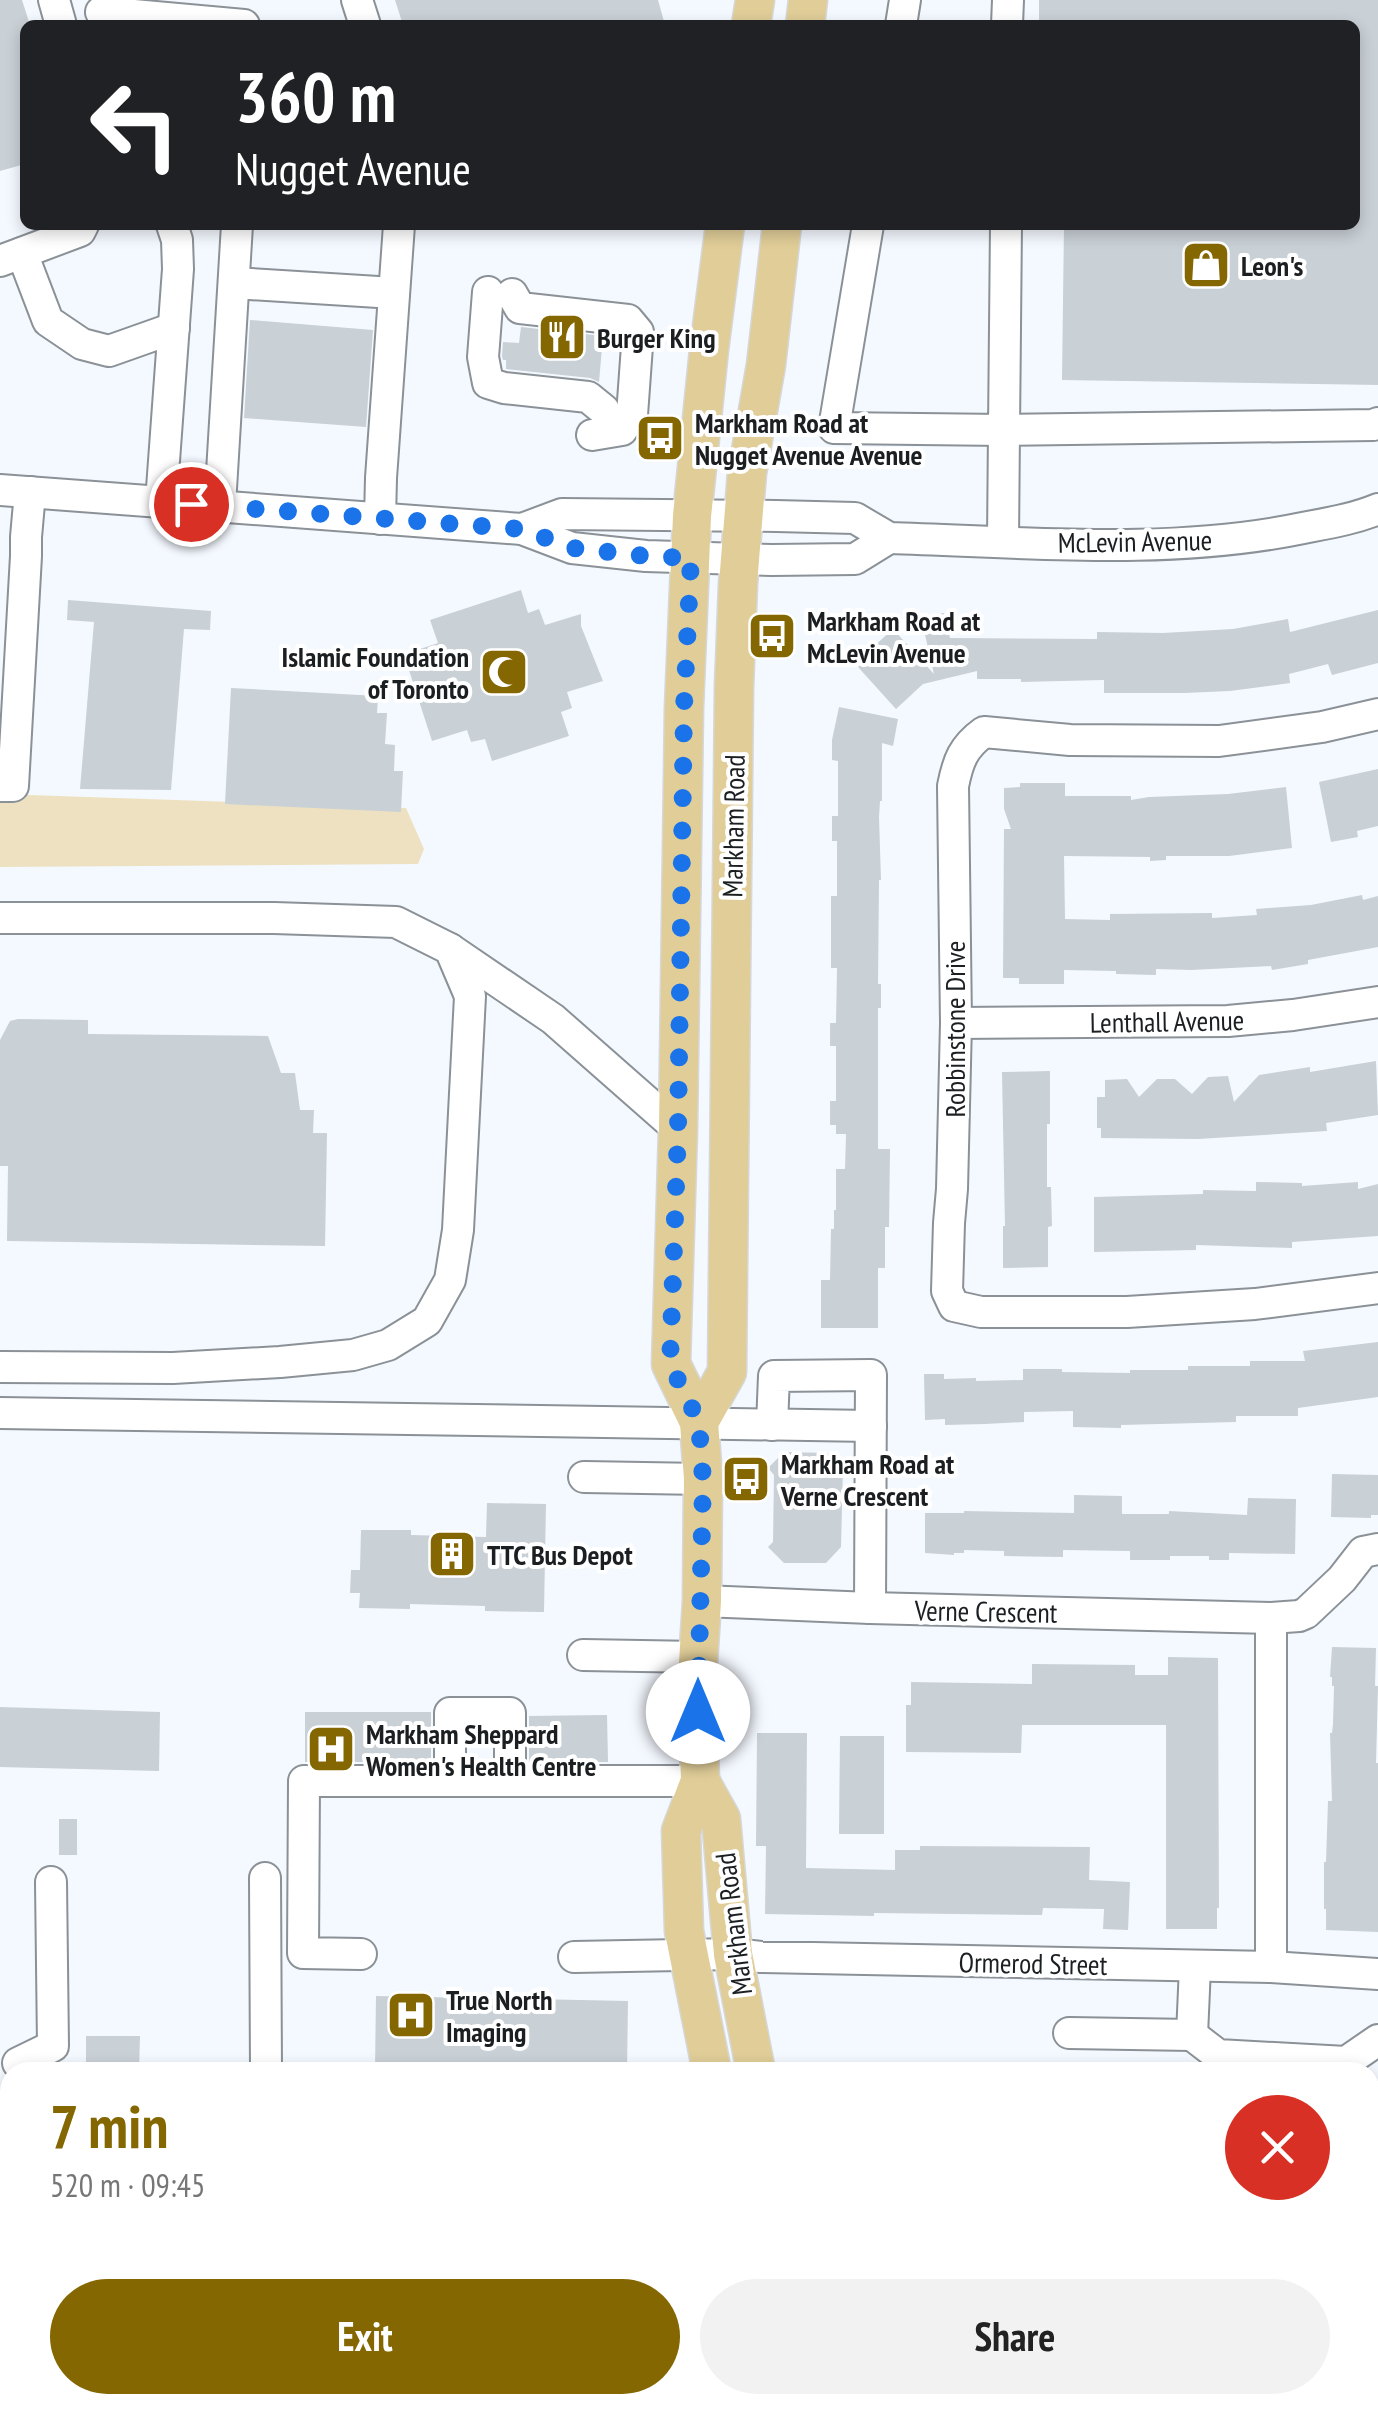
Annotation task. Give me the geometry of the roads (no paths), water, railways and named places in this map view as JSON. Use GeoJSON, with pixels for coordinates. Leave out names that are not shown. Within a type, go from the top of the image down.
{"type":"FeatureCollection","features":[{"type":"Feature","properties":{"kind":"main road","name":"Markham Road"},"geometry":{"type":"LineString","coordinates":[[710,2062],[684,1931],[682,1831],[700,1781],[698,1657],[703,1480],[699,1422],[670,1364],[678,1130],[684,707],[692,516],[724,230]]}},
{"type":"Feature","properties":{"kind":"main road","name":"Markham Road"},"geometry":{"type":"LineString","coordinates":[[699,1422],[727,1372],[734,687],[740,559],[747,472],[766,365],[781,230]]}},
{"type":"Feature","properties":{"kind":"main road","name":"Markham Road"},"geometry":{"type":"LineString","coordinates":[[700,1781],[722,1819],[733,1954],[754,2062]]}},
{"type":"Feature","properties":{"kind":"street"},"geometry":{"type":"LineString","coordinates":[[101,12],[189,20]]}},
{"type":"Feature","properties":{"kind":"street"},"geometry":{"type":"LineString","coordinates":[[80,230],[11,257],[48,322],[82,344],[109,351],[174,328]]}},
{"type":"Feature","properties":{"kind":"street"},"geometry":{"type":"LineString","coordinates":[[161,502],[174,328],[177,240],[174,230]]}},
{"type":"Feature","properties":{"kind":"street"},"geometry":{"type":"LineString","coordinates":[[220,506],[237,230]]}},
{"type":"Feature","properties":{"kind":"street"},"geometry":{"type":"LineString","coordinates":[[380,519],[399,230]]}},
{"type":"Feature","properties":{"kind":"street"},"geometry":{"type":"LineString","coordinates":[[867,230],[834,428],[1004,430],[1378,423]]}},
{"type":"Feature","properties":{"kind":"street"},"geometry":{"type":"LineString","coordinates":[[1003,541],[1006,230]]}},
{"type":"Feature","properties":{"kind":"street"},"geometry":{"type":"LineString","coordinates":[[234,282],[394,293]]}},
{"type":"Feature","properties":{"kind":"street"},"geometry":{"type":"LineString","coordinates":[[500,293],[520,308],[628,320],[638,332],[632,415],[622,430],[598,422],[588,397],[488,383],[483,356],[500,293]]}},
{"type":"Feature","properties":{"kind":"street"},"geometry":{"type":"LineString","coordinates":[[0,786],[13,786],[13,555],[26,537],[15,491],[522,529]]}},
{"type":"Feature","properties":{"kind":"street","name":"McLevin Avenue"},"geometry":{"type":"LineString","coordinates":[[522,529],[562,514],[855,518],[889,538],[1160,546],[1265,536],[1378,509]]}},
{"type":"Feature","properties":{"kind":"street","name":"McLevin Avenue"},"geometry":{"type":"LineString","coordinates":[[522,529],[572,548],[691,558],[854,559],[889,538]]}},
{"type":"Feature","properties":{"kind":"street","name":"Robbinstone Drive"},"geometry":{"type":"LineString","coordinates":[[1378,714],[1219,742],[1070,740],[984,732],[962,752],[953,786],[956,1023],[947,1291],[954,1306],[981,1312],[1127,1312],[1255,1304],[1378,1288]]}},
{"type":"Feature","properties":{"kind":"street"},"geometry":{"type":"LineString","coordinates":[[0,918],[396,922],[450,948],[553,1019],[678,1130]]}},
{"type":"Feature","properties":{"kind":"street"},"geometry":{"type":"LineString","coordinates":[[0,1366],[173,1368],[353,1355],[388,1345],[427,1321],[450,1280],[458,1230],[470,996],[450,948]]}},
{"type":"Feature","properties":{"kind":"street","name":"Lenthall Avenue"},"geometry":{"type":"LineString","coordinates":[[956,1023],[1228,1022],[1378,1002]]}},
{"type":"Feature","properties":{"kind":"street"},"geometry":{"type":"LineString","coordinates":[[772,1425],[774,1376],[871,1375],[870,1608]]}},
{"type":"Feature","properties":{"kind":"street"},"geometry":{"type":"LineString","coordinates":[[0,1412],[871,1426]]}},
{"type":"Feature","properties":{"kind":"street"},"geometry":{"type":"LineString","coordinates":[[584,1477],[703,1480]]}},
{"type":"Feature","properties":{"kind":"street","name":"Verne Crescent"},"geometry":{"type":"LineString","coordinates":[[702,1601],[1299,1616],[1342,1580],[1362,1552],[1378,1548]]}},
{"type":"Feature","properties":{"kind":"street"},"geometry":{"type":"LineString","coordinates":[[1270,1968],[1271,1618]]}},
{"type":"Feature","properties":{"kind":"street"},"geometry":{"type":"LineString","coordinates":[[583,1655],[698,1657]]}},
{"type":"Feature","properties":{"kind":"street"},"geometry":{"type":"LineString","coordinates":[[450,1781],[450,1713],[510,1714],[510,1781]]}},
{"type":"Feature","properties":{"kind":"street"},"geometry":{"type":"LineString","coordinates":[[361,1954],[303,1953],[304,1781],[700,1781]]}},
{"type":"Feature","properties":{"kind":"street"},"geometry":{"type":"LineString","coordinates":[[265,1878],[266,2062]]}},
{"type":"Feature","properties":{"kind":"street"},"geometry":{"type":"LineString","coordinates":[[20,2062],[53,2046],[52,1882]]}},
{"type":"Feature","properties":{"kind":"street","name":"Ormerod Street"},"geometry":{"type":"LineString","coordinates":[[574,1957],[733,1954],[1378,1974]]}},
{"type":"Feature","properties":{"kind":"street"},"geometry":{"type":"LineString","coordinates":[[1196,1967],[1192,2035],[1213,2062]]}},
{"type":"Feature","properties":{"kind":"street"},"geometry":{"type":"LineString","coordinates":[[1069,2033],[1192,2035]]}},
{"type":"Feature","properties":{"kind":"street"},"geometry":{"type":"LineString","coordinates":[[1346,2062],[1378,2040]]}},
{"type":"Feature","properties":{"kind":"street"},"geometry":{"type":"LineString","coordinates":[[0,2282],[0,2310]]}},
{"type":"Feature","properties":{"kind":"place","name":"Leon's"},"geometry":{"type":"Point","coordinates":[1206,265]}},
{"type":"Feature","properties":{"kind":"place","name":"Burger King"},"geometry":{"type":"Point","coordinates":[562,337]}},
{"type":"Feature","properties":{"kind":"place","name":"Markham Road at Nugget Avenue Avenue"},"geometry":{"type":"Point","coordinates":[660,438]}},
{"type":"Feature","properties":{"kind":"place","name":"Markham Road at McLevin Avenue"},"geometry":{"type":"Point","coordinates":[772,636]}},
{"type":"Feature","properties":{"kind":"place","name":"Islamic Foundation of Toronto"},"geometry":{"type":"Point","coordinates":[504,672]}},
{"type":"Feature","properties":{"kind":"place","name":"Markham Road at Verne Crescent"},"geometry":{"type":"Point","coordinates":[746,1479]}},
{"type":"Feature","properties":{"kind":"place","name":"TTC Bus Depot"},"geometry":{"type":"Point","coordinates":[452,1554]}},
{"type":"Feature","properties":{"kind":"place","name":"Markham Sheppard Women's Health Centre"},"geometry":{"type":"Point","coordinates":[331,1749]}},
{"type":"Feature","properties":{"kind":"place","name":"True North Imaging"},"geometry":{"type":"Point","coordinates":[411,2015]}}]}
